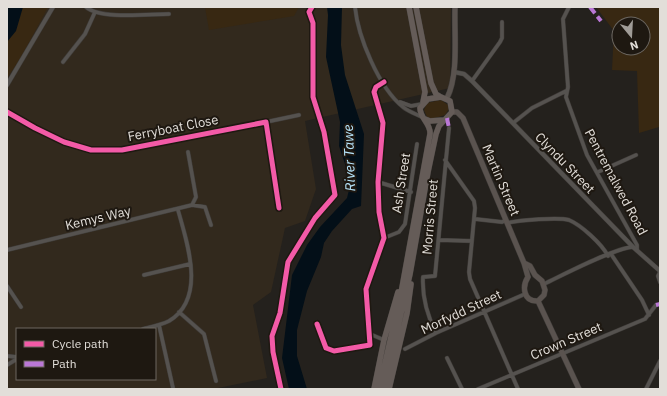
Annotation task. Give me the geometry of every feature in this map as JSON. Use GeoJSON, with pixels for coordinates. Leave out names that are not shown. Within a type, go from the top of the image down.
{"type":"FeatureCollection","features":[{"type":"Feature","properties":{"kind":"main road"},"geometry":{"type":"LineString","coordinates":[[379,389],[397,313],[430,134],[429,124],[424,119],[420,111],[425,92],[409,7]]}},
{"type":"Feature","properties":{"kind":"main road"},"geometry":{"type":"LineString","coordinates":[[384,389],[410,274],[436,134],[444,120],[452,112],[451,104],[436,94],[431,83],[416,7]]}},
{"type":"Feature","properties":{"kind":"main road"},"geometry":{"type":"LineString","coordinates":[[423,103],[428,99],[444,98],[452,89],[454,72],[455,7]]}},
{"type":"Feature","properties":{"kind":"main road","name":"Martin Street"},"geometry":{"type":"LineString","coordinates":[[452,112],[457,112],[463,118],[524,263]]}},
{"type":"Feature","properties":{"kind":"main road"},"geometry":{"type":"LineString","coordinates":[[424,119],[430,122],[444,120]]}},
{"type":"Feature","properties":{"kind":"main road"},"geometry":{"type":"LineString","coordinates":[[524,263],[530,266],[535,275],[539,277],[544,284],[544,295],[538,301]]}},
{"type":"Feature","properties":{"kind":"main road"},"geometry":{"type":"LineString","coordinates":[[524,263],[528,277]]}},
{"type":"Feature","properties":{"kind":"main road"},"geometry":{"type":"LineString","coordinates":[[374,389],[384,340],[404,271]]}},
{"type":"Feature","properties":{"kind":"main road"},"geometry":{"type":"LineString","coordinates":[[389,389],[411,294],[410,274]]}},
{"type":"Feature","properties":{"kind":"main road"},"geometry":{"type":"LineString","coordinates":[[535,275],[528,277],[525,282],[525,294],[531,300],[538,301]]}},
{"type":"Feature","properties":{"kind":"main road"},"geometry":{"type":"LineString","coordinates":[[538,301],[579,389]]}},
{"type":"Feature","properties":{"kind":"street"},"geometry":{"type":"LineString","coordinates":[[7,85],[53,7]]}},
{"type":"Feature","properties":{"kind":"street"},"geometry":{"type":"LineString","coordinates":[[86,7],[95,12],[108,14],[168,14]]}},
{"type":"Feature","properties":{"kind":"street"},"geometry":{"type":"LineString","coordinates":[[355,7],[365,46],[384,82],[397,101],[409,111],[424,119]]}},
{"type":"Feature","properties":{"kind":"street","name":"Pentremalwed Road"},"geometry":{"type":"LineString","coordinates":[[569,7],[564,19],[568,87],[566,97],[575,126],[587,155],[598,172],[637,245],[635,248]]}},
{"type":"Feature","properties":{"kind":"street"},"geometry":{"type":"LineString","coordinates":[[63,62],[85,34],[95,12]]}},
{"type":"Feature","properties":{"kind":"street"},"geometry":{"type":"LineString","coordinates":[[472,82],[500,42],[502,38],[502,22]]}},
{"type":"Feature","properties":{"kind":"street","name":"Clyndu Street"},"geometry":{"type":"LineString","coordinates":[[454,72],[464,74],[660,272]]}},
{"type":"Feature","properties":{"kind":"street"},"geometry":{"type":"LineString","coordinates":[[317,324],[326,348],[334,351],[370,346],[366,289],[384,238],[379,212],[378,182],[383,123],[374,92],[376,88],[384,82]]}},
{"type":"Feature","properties":{"kind":"street"},"geometry":{"type":"LineString","coordinates":[[512,123],[532,108],[566,91]]}},
{"type":"Feature","properties":{"kind":"street"},"geometry":{"type":"LineString","coordinates":[[397,101],[411,106],[423,103]]}},
{"type":"Feature","properties":{"kind":"street","name":"Ferryboat Close"},"geometry":{"type":"LineString","coordinates":[[7,112],[34,128],[64,142],[91,150],[122,150],[299,115]]}},
{"type":"Feature","properties":{"kind":"street"},"geometry":{"type":"LineString","coordinates":[[266,122],[279,208]]}},
{"type":"Feature","properties":{"kind":"street","name":"Morris Street"},"geometry":{"type":"LineString","coordinates":[[436,333],[428,317],[423,288],[423,277],[435,276],[449,128]]}},
{"type":"Feature","properties":{"kind":"street","name":"Ash Street"},"geometry":{"type":"LineString","coordinates":[[384,238],[399,232],[404,224],[411,192],[417,144]]}},
{"type":"Feature","properties":{"kind":"street"},"geometry":{"type":"LineString","coordinates":[[188,152],[196,197],[192,205],[204,207],[211,225]]}},
{"type":"Feature","properties":{"kind":"street"},"geometry":{"type":"LineString","coordinates":[[598,172],[636,155]]}},
{"type":"Feature","properties":{"kind":"street"},"geometry":{"type":"LineString","coordinates":[[445,160],[474,201],[475,219],[470,279],[483,312],[518,389]]}},
{"type":"Feature","properties":{"kind":"street"},"geometry":{"type":"LineString","coordinates":[[378,182],[411,192]]}},
{"type":"Feature","properties":{"kind":"street","name":"Kemys Way"},"geometry":{"type":"LineString","coordinates":[[7,250],[178,210],[192,205]]}},
{"type":"Feature","properties":{"kind":"street"},"geometry":{"type":"LineString","coordinates":[[147,328],[170,320],[179,312],[188,296],[191,279],[190,264],[188,247],[178,210]]}},
{"type":"Feature","properties":{"kind":"street"},"geometry":{"type":"LineString","coordinates":[[475,219],[502,222],[560,219],[571,221],[600,244],[610,255],[642,300],[648,315]]}},
{"type":"Feature","properties":{"kind":"street"},"geometry":{"type":"LineString","coordinates":[[439,240],[472,241]]}},
{"type":"Feature","properties":{"kind":"street"},"geometry":{"type":"LineString","coordinates":[[544,284],[628,247],[635,248]]}},
{"type":"Feature","properties":{"kind":"street"},"geometry":{"type":"LineString","coordinates":[[144,275],[190,264]]}},
{"type":"Feature","properties":{"kind":"street"},"geometry":{"type":"LineString","coordinates":[[660,272],[658,276],[660,282]]}},
{"type":"Feature","properties":{"kind":"street"},"geometry":{"type":"LineString","coordinates":[[7,286],[21,307]]}},
{"type":"Feature","properties":{"kind":"street","name":"Morfydd Street"},"geometry":{"type":"LineString","coordinates":[[405,349],[436,333],[525,294]]}},
{"type":"Feature","properties":{"kind":"street","name":"Crown Street"},"geometry":{"type":"LineString","coordinates":[[478,389],[645,319],[656,305]]}},
{"type":"Feature","properties":{"kind":"street"},"geometry":{"type":"LineString","coordinates":[[179,312],[204,334],[216,381]]}},
{"type":"Feature","properties":{"kind":"street"},"geometry":{"type":"LineString","coordinates":[[159,325],[173,388]]}},
{"type":"Feature","properties":{"kind":"street"},"geometry":{"type":"LineString","coordinates":[[370,334],[384,340]]}},
{"type":"Feature","properties":{"kind":"street"},"geometry":{"type":"LineString","coordinates":[[447,358],[462,389]]}},
{"type":"Feature","properties":{"kind":"street"},"geometry":{"type":"LineString","coordinates":[[7,366],[16,359]]}},
{"type":"Feature","properties":{"kind":"street"},"geometry":{"type":"LineString","coordinates":[[646,389],[660,361]]}},
{"type":"Feature","properties":{"kind":"shaded area"},"geometry":{"type":"Polygon","coordinates":[[[7,7],[48,7],[20,59],[7,78],[7,7]]]}},
{"type":"Feature","properties":{"kind":"shaded area"},"geometry":{"type":"Polygon","coordinates":[[[23,7],[451,7],[450,88],[305,121],[316,189],[305,221],[285,228],[271,292],[253,305],[267,378],[213,389],[7,389],[7,42],[23,7]]]}},
{"type":"Feature","properties":{"kind":"shaded area"},"geometry":{"type":"Polygon","coordinates":[[[205,7],[299,7],[294,16],[209,30],[205,7]]]}},
{"type":"Feature","properties":{"kind":"shaded area"},"geometry":{"type":"Polygon","coordinates":[[[596,7],[660,7],[659,127],[639,133],[637,71],[612,70],[613,56],[651,56],[651,16],[611,16],[611,27],[596,7]]]}},
{"type":"Feature","properties":{"kind":"shaded area"},"geometry":{"type":"Polygon","coordinates":[[[441,100],[448,105],[449,109],[445,115],[432,119],[427,117],[424,110],[427,103],[441,100]]]}},
{"type":"Feature","properties":{"kind":"water"},"geometry":{"type":"Polygon","coordinates":[[[7,7],[23,7],[16,31],[7,42],[7,7]]]}},
{"type":"Feature","properties":{"kind":"water","name":"River Tawe"},"geometry":{"type":"Polygon","coordinates":[[[327,7],[342,7],[341,45],[345,75],[364,134],[361,206],[352,209],[332,231],[324,243],[321,257],[307,291],[297,330],[297,356],[307,389],[289,389],[282,358],[292,275],[307,245],[320,227],[347,198],[349,190],[345,164],[339,146],[340,122],[326,57],[327,7]]]}},
{"type":"Feature","properties":{"kind":"marked path"},"geometry":{"type":"LineString","coordinates":[[590,7],[601,21]]}},
{"type":"Feature","properties":{"kind":"marked path"},"geometry":{"type":"LineString","coordinates":[[447,118],[449,128]]}},
{"type":"Feature","properties":{"kind":"marked path"},"geometry":{"type":"LineString","coordinates":[[656,305],[660,304]]}},
{"type":"Feature","properties":{"kind":"cycle path"},"geometry":{"type":"LineString","coordinates":[[281,389],[273,352],[272,336],[280,313],[288,262],[315,218],[335,195],[324,132],[313,97],[313,23],[309,12],[312,7]]}},
{"type":"Feature","properties":{"kind":"cycle path"},"geometry":{"type":"LineString","coordinates":[[317,324],[326,348],[334,351],[370,345],[366,289],[384,238],[379,212],[378,182],[383,123],[374,92],[376,87],[384,82]]}},
{"type":"Feature","properties":{"kind":"cycle path"},"geometry":{"type":"LineString","coordinates":[[7,112],[64,142],[91,150],[122,150],[266,122],[279,208]]}}]}
